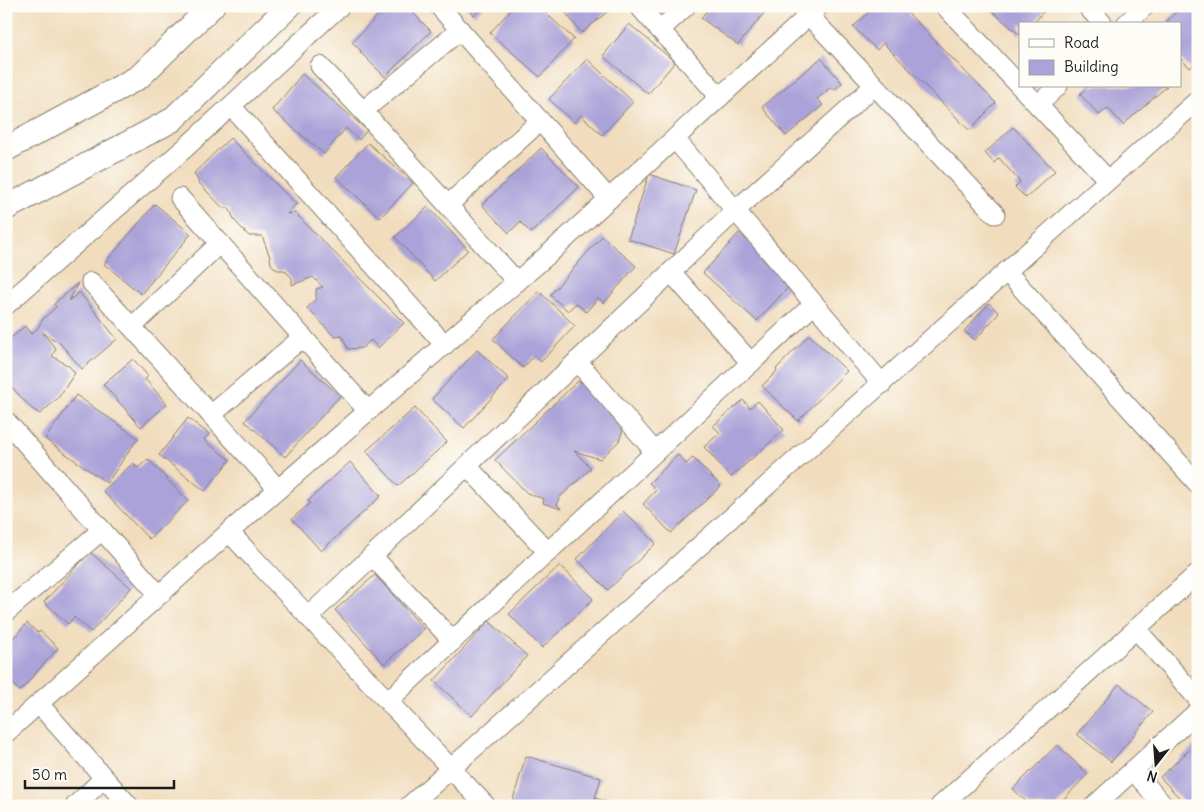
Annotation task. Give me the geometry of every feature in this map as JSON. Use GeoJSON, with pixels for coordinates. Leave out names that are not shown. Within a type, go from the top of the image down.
{"type":"FeatureCollection","features":[{"type":"Feature","properties":{"kind":"street"},"geometry":{"type":"LineString","coordinates":[[6,149],[139,77],[212,6]]}},
{"type":"Feature","properties":{"kind":"street"},"geometry":{"type":"LineString","coordinates":[[6,208],[172,120],[289,6]]}},
{"type":"Feature","properties":{"kind":"street"},"geometry":{"type":"LineString","coordinates":[[6,305],[231,106],[340,6]]}},
{"type":"Feature","properties":{"kind":"street"},"geometry":{"type":"LineString","coordinates":[[439,6],[609,199]]}},
{"type":"Feature","properties":{"kind":"street"},"geometry":{"type":"LineString","coordinates":[[638,6],[720,97]]}},
{"type":"Feature","properties":{"kind":"street"},"geometry":{"type":"LineString","coordinates":[[660,30],[686,6]]}},
{"type":"Feature","properties":{"kind":"street"},"geometry":{"type":"LineString","coordinates":[[945,6],[1019,85]]}},
{"type":"Feature","properties":{"kind":"street"},"geometry":{"type":"LineString","coordinates":[[1086,6],[1101,22]]}},
{"type":"Feature","properties":{"kind":"street"},"geometry":{"type":"LineString","coordinates":[[1128,22],[1145,6]]}},
{"type":"Feature","properties":{"kind":"street"},"geometry":{"type":"LineString","coordinates":[[6,733],[229,532],[517,282],[675,139],[809,10],[874,86],[995,214]]}},
{"type":"Feature","properties":{"kind":"street"},"geometry":{"type":"LineString","coordinates":[[362,111],[460,30]]}},
{"type":"Feature","properties":{"kind":"street"},"geometry":{"type":"LineString","coordinates":[[320,66],[517,282]]}},
{"type":"Feature","properties":{"kind":"street"},"geometry":{"type":"LineString","coordinates":[[697,72],[735,83]]}},
{"type":"Feature","properties":{"kind":"street"},"geometry":{"type":"LineString","coordinates":[[308,617],[736,210],[874,86]]}},
{"type":"Feature","properties":{"kind":"street"},"geometry":{"type":"LineString","coordinates":[[1022,88],[1108,180]]}},
{"type":"Feature","properties":{"kind":"street"},"geometry":{"type":"LineString","coordinates":[[1038,105],[1056,88]]}},
{"type":"Feature","properties":{"kind":"street"},"geometry":{"type":"LineString","coordinates":[[409,806],[1198,100]]}},
{"type":"Feature","properties":{"kind":"street"},"geometry":{"type":"LineString","coordinates":[[231,106],[445,344]]}},
{"type":"Feature","properties":{"kind":"street"},"geometry":{"type":"LineString","coordinates":[[448,205],[540,121]]}},
{"type":"Feature","properties":{"kind":"street"},"geometry":{"type":"LineString","coordinates":[[675,139],[882,384]]}},
{"type":"Feature","properties":{"kind":"street"},"geometry":{"type":"LineString","coordinates":[[180,198],[368,411]]}},
{"type":"Feature","properties":{"kind":"street"},"geometry":{"type":"LineString","coordinates":[[132,327],[220,243]]}},
{"type":"Feature","properties":{"kind":"street"},"geometry":{"type":"LineString","coordinates":[[671,272],[751,363]]}},
{"type":"Feature","properties":{"kind":"street"},"geometry":{"type":"LineString","coordinates":[[1006,272],[1198,484]]}},
{"type":"Feature","properties":{"kind":"street"},"geometry":{"type":"LineString","coordinates":[[91,282],[278,489]]}},
{"type":"Feature","properties":{"kind":"street"},"geometry":{"type":"LineString","coordinates":[[388,701],[814,304]]}},
{"type":"Feature","properties":{"kind":"street"},"geometry":{"type":"LineString","coordinates":[[211,415],[303,337]]}},
{"type":"Feature","properties":{"kind":"street"},"geometry":{"type":"LineString","coordinates":[[577,361],[655,452]]}},
{"type":"Feature","properties":{"kind":"street"},"geometry":{"type":"LineString","coordinates":[[9,431],[102,530],[159,595]]}},
{"type":"Feature","properties":{"kind":"street"},"geometry":{"type":"LineString","coordinates":[[467,466],[548,552]]}},
{"type":"Feature","properties":{"kind":"street"},"geometry":{"type":"LineString","coordinates":[[7,609],[102,530]]}},
{"type":"Feature","properties":{"kind":"street"},"geometry":{"type":"LineString","coordinates":[[229,532],[486,806]]}},
{"type":"Feature","properties":{"kind":"street"},"geometry":{"type":"LineString","coordinates":[[372,556],[453,641]]}},
{"type":"Feature","properties":{"kind":"street"},"geometry":{"type":"LineString","coordinates":[[940,806],[1198,573]]}},
{"type":"Feature","properties":{"kind":"street"},"geometry":{"type":"LineString","coordinates":[[1136,629],[1198,699]]}},
{"type":"Feature","properties":{"kind":"street"},"geometry":{"type":"LineString","coordinates":[[39,704],[129,806]]}},
{"type":"Feature","properties":{"kind":"street"},"geometry":{"type":"LineString","coordinates":[[1094,806],[1198,711]]}},
{"type":"Feature","properties":{"kind":"street"},"geometry":{"type":"LineString","coordinates":[[1133,770],[1164,806]]}},
{"type":"Feature","properties":{"kind":"street"},"geometry":{"type":"LineString","coordinates":[[75,806],[104,778]]}},
{"type":"Feature","properties":{"kind":"building"},"geometry":{"type":"Polygon","coordinates":[[[387,6],[406,6],[431,31],[385,77],[352,42],[387,6]]]}},
{"type":"Feature","properties":{"kind":"building"},"geometry":{"type":"Polygon","coordinates":[[[466,6],[485,6],[474,15],[466,6]]]}},
{"type":"Feature","properties":{"kind":"building"},"geometry":{"type":"Polygon","coordinates":[[[514,6],[538,6],[574,39],[540,77],[490,33],[514,6]]]}},
{"type":"Feature","properties":{"kind":"building"},"geometry":{"type":"Polygon","coordinates":[[[560,6],[614,6],[582,33],[560,6]]]}},
{"type":"Feature","properties":{"kind":"building"},"geometry":{"type":"Polygon","coordinates":[[[710,6],[770,6],[738,45],[701,18],[710,6]]]}},
{"type":"Feature","properties":{"kind":"building"},"geometry":{"type":"Polygon","coordinates":[[[875,6],[901,6],[996,103],[969,130],[883,43],[877,50],[853,27],[875,6]]]}},
{"type":"Feature","properties":{"kind":"building"},"geometry":{"type":"Polygon","coordinates":[[[986,6],[1048,6],[1035,22],[1019,22],[1019,34],[986,6]]]}},
{"type":"Feature","properties":{"kind":"building"},"geometry":{"type":"Polygon","coordinates":[[[1182,6],[1198,6],[1198,60],[1190,68],[1182,60],[1182,22],[1167,21],[1182,6]]]}},
{"type":"Feature","properties":{"kind":"building"},"geometry":{"type":"Polygon","coordinates":[[[629,24],[675,62],[648,94],[603,56],[629,24]]]}},
{"type":"Feature","properties":{"kind":"building"},"geometry":{"type":"Polygon","coordinates":[[[821,58],[842,83],[834,90],[831,87],[817,99],[823,105],[786,136],[762,107],[821,58]]]}},
{"type":"Feature","properties":{"kind":"building"},"geometry":{"type":"Polygon","coordinates":[[[587,59],[633,102],[602,135],[581,115],[574,123],[549,99],[587,59]]]}},
{"type":"Feature","properties":{"kind":"building"},"geometry":{"type":"Polygon","coordinates":[[[302,74],[367,130],[359,140],[346,128],[324,154],[272,110],[302,74]]]}},
{"type":"Feature","properties":{"kind":"building"},"geometry":{"type":"Polygon","coordinates":[[[1086,88],[1165,88],[1123,125],[1108,108],[1099,115],[1080,94],[1086,88]]]}},
{"type":"Feature","properties":{"kind":"building"},"geometry":{"type":"Polygon","coordinates":[[[1013,127],[1055,171],[1026,198],[1015,187],[1020,182],[999,158],[994,163],[985,153],[1013,127]]]}},
{"type":"Feature","properties":{"kind":"building"},"geometry":{"type":"Polygon","coordinates":[[[230,138],[296,204],[287,214],[295,213],[404,323],[378,348],[371,340],[362,348],[348,349],[342,336],[335,337],[307,308],[316,299],[316,289],[323,287],[313,277],[292,285],[292,278],[284,270],[277,270],[271,264],[262,236],[249,236],[235,221],[229,208],[223,208],[199,183],[194,173],[230,138]]]}},
{"type":"Feature","properties":{"kind":"building"},"geometry":{"type":"Polygon","coordinates":[[[368,143],[413,183],[380,218],[336,177],[368,143]]]}},
{"type":"Feature","properties":{"kind":"building"},"geometry":{"type":"Polygon","coordinates":[[[541,148],[579,187],[531,233],[520,222],[509,233],[482,205],[541,148]]]}},
{"type":"Feature","properties":{"kind":"building"},"geometry":{"type":"Polygon","coordinates":[[[649,174],[696,190],[674,254],[628,239],[649,174]]]}},
{"type":"Feature","properties":{"kind":"building"},"geometry":{"type":"Polygon","coordinates":[[[155,204],[191,234],[141,294],[104,264],[155,204]]]}},
{"type":"Feature","properties":{"kind":"building"},"geometry":{"type":"Polygon","coordinates":[[[428,207],[468,250],[435,281],[395,237],[428,207]]]}},
{"type":"Feature","properties":{"kind":"building"},"geometry":{"type":"Polygon","coordinates":[[[739,233],[793,282],[757,321],[703,273],[739,233]]]}},
{"type":"Feature","properties":{"kind":"building"},"geometry":{"type":"Polygon","coordinates":[[[602,236],[636,266],[604,303],[598,298],[586,312],[576,303],[568,311],[550,295],[602,236]]]}},
{"type":"Feature","properties":{"kind":"building"},"geometry":{"type":"Polygon","coordinates":[[[78,283],[69,301],[79,292],[117,339],[82,369],[60,343],[43,333],[56,349],[52,356],[69,366],[75,373],[58,398],[40,414],[32,409],[6,381],[6,342],[25,326],[31,334],[56,307],[54,304],[78,283]]]}},
{"type":"Feature","properties":{"kind":"building"},"geometry":{"type":"Polygon","coordinates":[[[539,291],[575,326],[541,362],[534,356],[523,368],[493,339],[539,291]]]}},
{"type":"Feature","properties":{"kind":"building"},"geometry":{"type":"Polygon","coordinates":[[[989,303],[999,313],[975,340],[964,331],[989,303]]]}},
{"type":"Feature","properties":{"kind":"building"},"geometry":{"type":"Polygon","coordinates":[[[809,335],[847,371],[798,421],[762,386],[809,335]]]}},
{"type":"Feature","properties":{"kind":"building"},"geometry":{"type":"Polygon","coordinates":[[[477,350],[509,379],[464,428],[432,399],[477,350]]]}},
{"type":"Feature","properties":{"kind":"building"},"geometry":{"type":"Polygon","coordinates":[[[133,359],[148,376],[145,379],[167,404],[141,427],[103,384],[133,359]]]}},
{"type":"Feature","properties":{"kind":"building"},"geometry":{"type":"Polygon","coordinates":[[[300,360],[340,396],[285,457],[245,421],[300,360]]]}},
{"type":"Feature","properties":{"kind":"building"},"geometry":{"type":"Polygon","coordinates":[[[578,381],[597,388],[627,419],[619,441],[600,459],[574,451],[591,468],[559,498],[557,504],[561,509],[543,503],[544,499],[527,493],[495,460],[578,381]]]}},
{"type":"Feature","properties":{"kind":"building"},"geometry":{"type":"Polygon","coordinates":[[[76,395],[138,438],[107,483],[45,439],[76,395]]]}},
{"type":"Feature","properties":{"kind":"building"},"geometry":{"type":"Polygon","coordinates":[[[743,400],[750,408],[758,401],[784,430],[731,477],[704,447],[720,433],[713,426],[743,400]]]}},
{"type":"Feature","properties":{"kind":"building"},"geometry":{"type":"Polygon","coordinates":[[[415,408],[447,442],[398,486],[366,451],[415,408]]]}},
{"type":"Feature","properties":{"kind":"building"},"geometry":{"type":"Polygon","coordinates":[[[188,418],[209,434],[204,440],[230,460],[205,491],[159,455],[188,418]]]}},
{"type":"Feature","properties":{"kind":"building"},"geometry":{"type":"Polygon","coordinates":[[[678,455],[686,464],[693,458],[721,486],[671,533],[643,504],[656,490],[649,483],[678,455]]]}},
{"type":"Feature","properties":{"kind":"building"},"geometry":{"type":"Polygon","coordinates":[[[148,459],[188,501],[149,539],[103,491],[133,463],[138,468],[148,459]]]}},
{"type":"Feature","properties":{"kind":"building"},"geometry":{"type":"Polygon","coordinates":[[[350,462],[381,496],[321,551],[292,519],[310,503],[308,501],[350,462]]]}},
{"type":"Feature","properties":{"kind":"building"},"geometry":{"type":"Polygon","coordinates":[[[623,511],[656,543],[608,590],[577,559],[623,511]]]}},
{"type":"Feature","properties":{"kind":"building"},"geometry":{"type":"Polygon","coordinates":[[[90,552],[131,588],[91,632],[74,617],[68,624],[44,602],[90,552]]]}},
{"type":"Feature","properties":{"kind":"building"},"geometry":{"type":"Polygon","coordinates":[[[560,565],[593,599],[542,648],[509,614],[560,565]]]}},
{"type":"Feature","properties":{"kind":"building"},"geometry":{"type":"Polygon","coordinates":[[[375,575],[424,629],[384,664],[335,610],[375,575]]]}},
{"type":"Feature","properties":{"kind":"building"},"geometry":{"type":"Polygon","coordinates":[[[489,621],[527,656],[472,716],[434,681],[489,621]]]}},
{"type":"Feature","properties":{"kind":"building"},"geometry":{"type":"Polygon","coordinates":[[[27,623],[38,633],[40,631],[58,648],[20,691],[6,679],[6,646],[27,623]]]}},
{"type":"Feature","properties":{"kind":"building"},"geometry":{"type":"Polygon","coordinates":[[[1119,684],[1153,712],[1111,762],[1077,734],[1119,684]]]}},
{"type":"Feature","properties":{"kind":"building"},"geometry":{"type":"Polygon","coordinates":[[[1198,742],[1198,806],[1187,806],[1160,777],[1198,742]]]}},
{"type":"Feature","properties":{"kind":"building"},"geometry":{"type":"Polygon","coordinates":[[[1057,745],[1088,774],[1057,806],[1031,806],[1013,789],[1057,745]]]}},
{"type":"Feature","properties":{"kind":"building"},"geometry":{"type":"Polygon","coordinates":[[[526,756],[601,778],[595,798],[614,804],[613,806],[511,806],[526,756]]]}}]}
